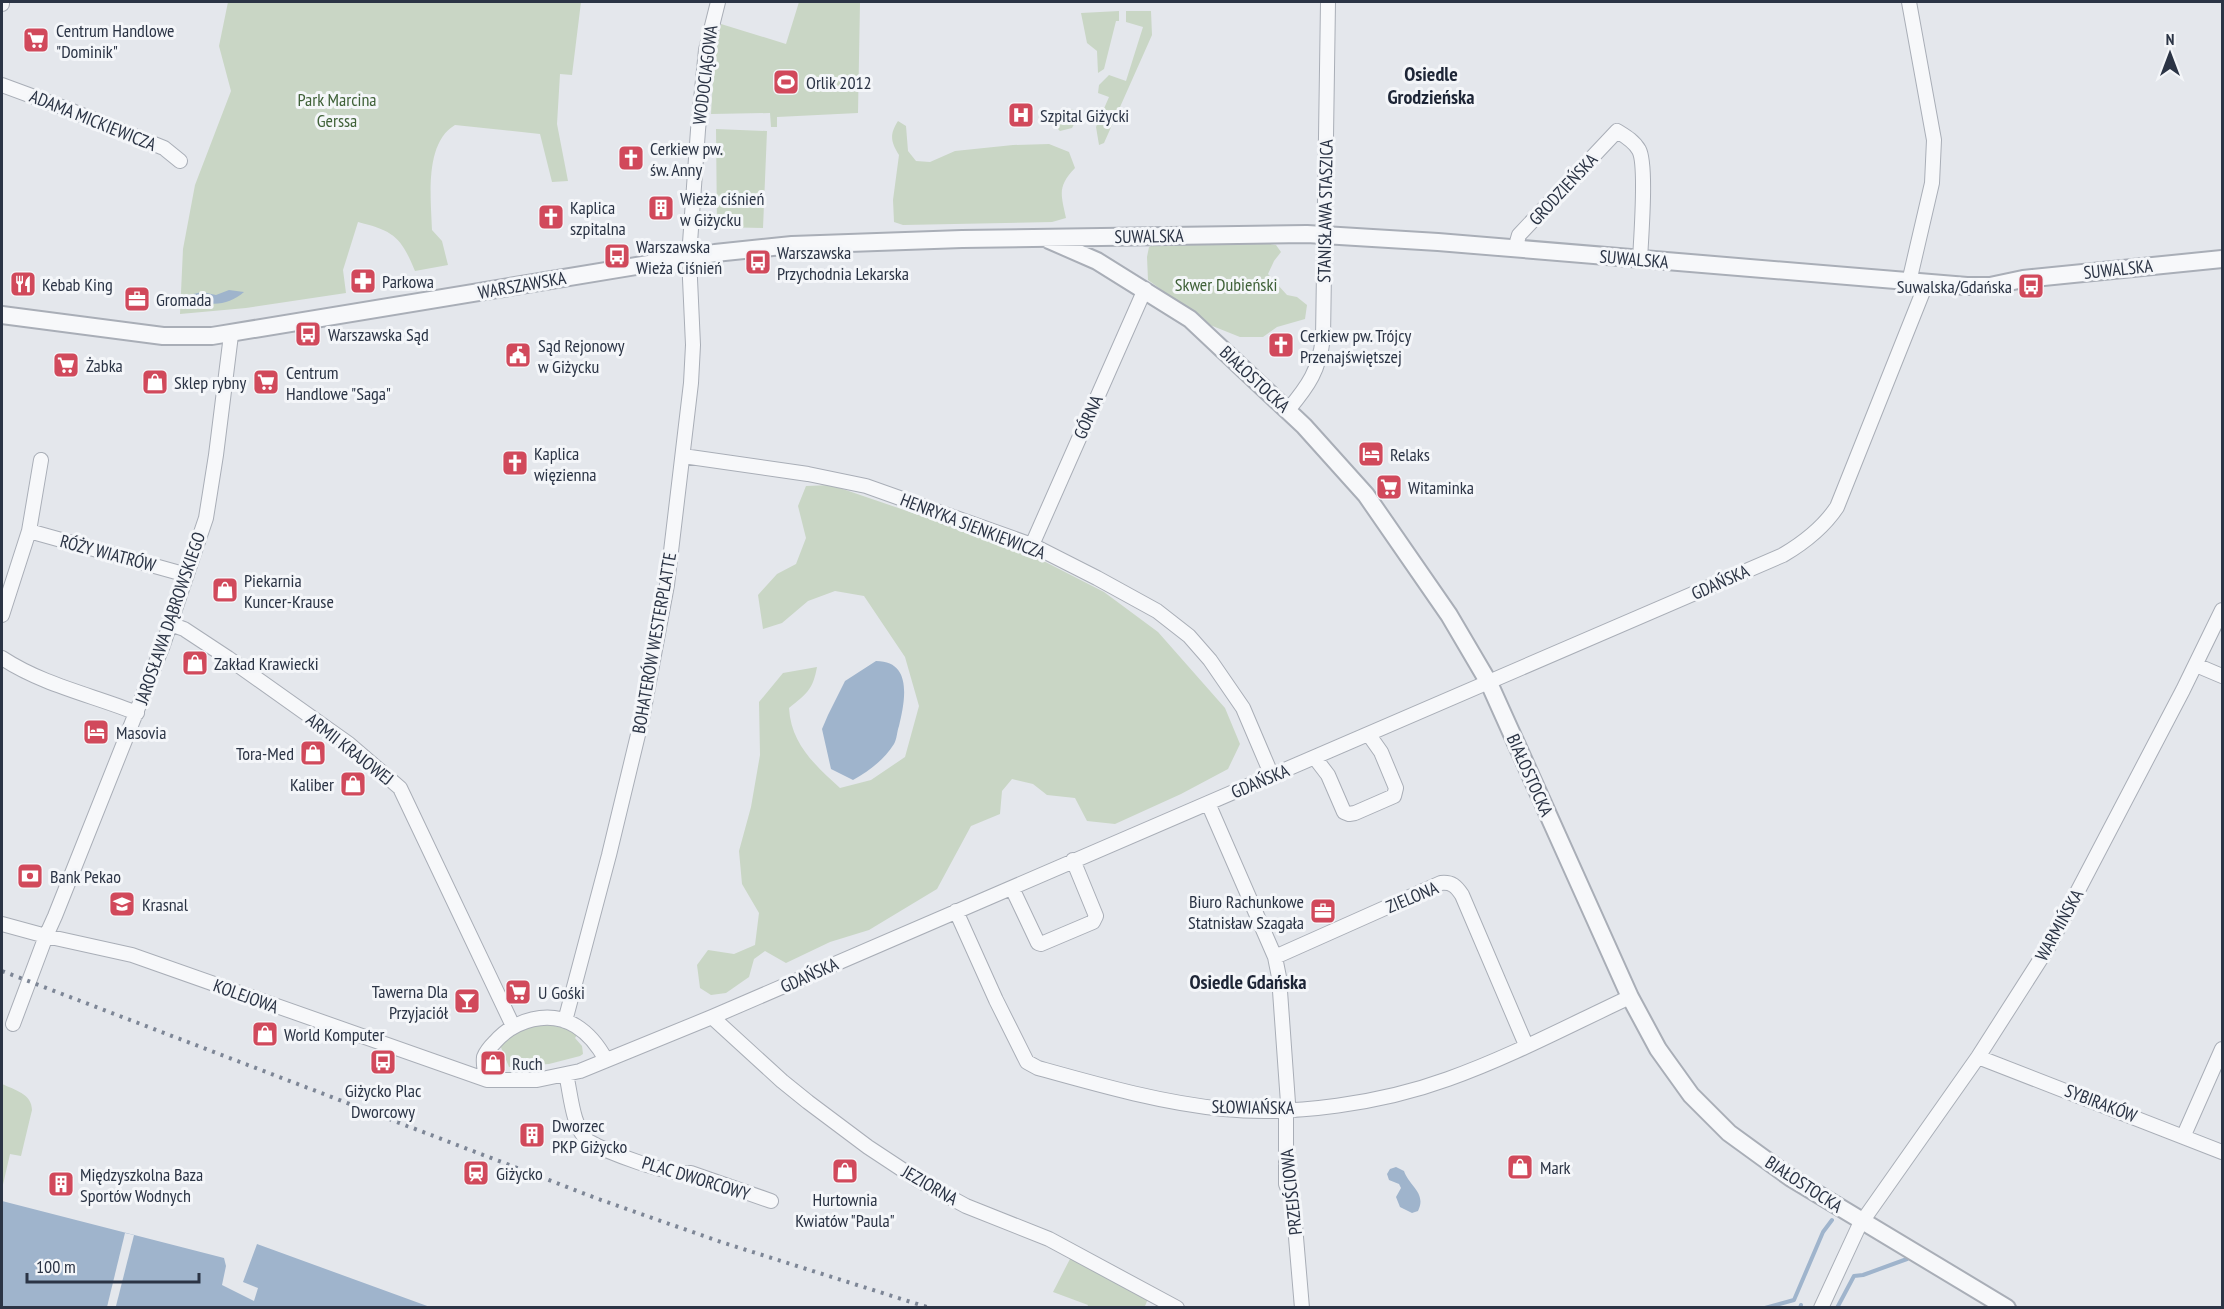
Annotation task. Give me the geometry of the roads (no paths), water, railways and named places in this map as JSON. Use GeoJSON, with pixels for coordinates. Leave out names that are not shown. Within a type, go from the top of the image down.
{"type":"FeatureCollection","features":[{"type":"Feature","properties":{"kind":"street","name":"WODOCIĄGOWA"},"geometry":{"type":"LineString","coordinates":[[689,258],[706,50],[718,2]]}},
{"type":"Feature","properties":{"kind":"street","name":"STANISŁAWA STASZICA"},"geometry":{"type":"LineString","coordinates":[[1288,410],[1312,379],[1321,354],[1323,338],[1328,2]]}},
{"type":"Feature","properties":{"kind":"street"},"geometry":{"type":"LineString","coordinates":[[1909,2],[1934,140],[1932,183],[1909,282]]}},
{"type":"Feature","properties":{"kind":"street","name":"ADAMA MICKIEWICZA"},"geometry":{"type":"LineString","coordinates":[[2,85],[67,108],[164,148],[180,161]]}},
{"type":"Feature","properties":{"kind":"street","name":"GRODZIEŃSKA"},"geometry":{"type":"LineString","coordinates":[[1515,249],[1519,235],[1617,131],[1631,140],[1640,151],[1642,168],[1640,260]]}},
{"type":"Feature","properties":{"kind":"street","name":"SUWALSKA"},"geometry":{"type":"LineString","coordinates":[[1044,237],[1324,236],[1438,242],[1859,276],[1926,284],[1990,286],[2024,279],[2223,259]]}},
{"type":"Feature","properties":{"kind":"street","name":"WARSZAWSKA"},"geometry":{"type":"LineString","coordinates":[[2,315],[163,336],[231,334],[689,258],[792,245],[1044,237]]}},
{"type":"Feature","properties":{"kind":"street","name":"BIAŁOSTOCKA"},"geometry":{"type":"LineString","coordinates":[[1044,237],[1097,261],[1190,319],[1288,410],[1366,495],[1449,615],[1489,683],[1630,997],[1658,1049],[1691,1095],[1729,1133],[1791,1178],[2007,1308]]}},
{"type":"Feature","properties":{"kind":"street","name":"BOHATERÓW WESTERPLATTE"},"geometry":{"type":"LineString","coordinates":[[565,1021],[643,714],[667,585],[683,456],[693,345],[689,258]]}},
{"type":"Feature","properties":{"kind":"street","name":"GDAŃSKA"},"geometry":{"type":"LineString","coordinates":[[606,1060],[712,1017],[1783,555],[1821,528],[1837,507],[1926,284]]}},
{"type":"Feature","properties":{"kind":"street","name":"GÓRNA"},"geometry":{"type":"LineString","coordinates":[[1032,545],[1145,289]]}},
{"type":"Feature","properties":{"kind":"street","name":"JAROSŁAWA DĄBROWSKIEGO"},"geometry":{"type":"LineString","coordinates":[[13,1024],[46,936],[137,713],[206,518],[231,334]]}},
{"type":"Feature","properties":{"kind":"street","name":"HENRYKA SIENKIEWICZA"},"geometry":{"type":"LineString","coordinates":[[683,456],[837,479],[934,509],[1032,545],[1157,611],[1189,636],[1210,660],[1243,708],[1272,776]]}},
{"type":"Feature","properties":{"kind":"street"},"geometry":{"type":"LineString","coordinates":[[2,615],[29,531],[41,460]]}},
{"type":"Feature","properties":{"kind":"street","name":"RÓŻY WIATRÓW"},"geometry":{"type":"LineString","coordinates":[[29,531],[187,575]]}},
{"type":"Feature","properties":{"kind":"street","name":"WARMIŃSKA"},"geometry":{"type":"LineString","coordinates":[[1862,1220],[1978,1057],[2049,946],[2223,609]]}},
{"type":"Feature","properties":{"kind":"street","name":"ARMII KRAJOWEJ"},"geometry":{"type":"LineString","coordinates":[[170,624],[184,629],[228,658],[349,744],[400,788],[513,1026]]}},
{"type":"Feature","properties":{"kind":"street"},"geometry":{"type":"LineString","coordinates":[[2,658],[67,690],[102,699],[137,713]]}},
{"type":"Feature","properties":{"kind":"street"},"geometry":{"type":"LineString","coordinates":[[2196,665],[2223,676]]}},
{"type":"Feature","properties":{"kind":"street"},"geometry":{"type":"LineString","coordinates":[[1315,758],[1328,775],[1344,812],[1355,813],[1394,796],[1396,792],[1381,752],[1369,735]]}},
{"type":"Feature","properties":{"kind":"street","name":"PRZEJŚCIOWA"},"geometry":{"type":"LineString","coordinates":[[1208,803],[1275,957],[1279,977],[1288,1103],[1286,1109],[1286,1184],[1293,1202],[1302,1308]]}},
{"type":"Feature","properties":{"kind":"street"},"geometry":{"type":"LineString","coordinates":[[1012,888],[1041,945],[1093,922],[1096,916],[1073,860]]}},
{"type":"Feature","properties":{"kind":"street","name":"ZIELONA"},"geometry":{"type":"LineString","coordinates":[[1275,957],[1440,883],[1447,882],[1455,885],[1462,895],[1526,1045]]}},
{"type":"Feature","properties":{"kind":"street","name":"SŁOWIAŃSKA"},"geometry":{"type":"LineString","coordinates":[[956,911],[996,1002],[1027,1062],[1038,1068],[1064,1075],[1177,1102],[1224,1109],[1286,1109],[1353,1103],[1417,1089],[1465,1073],[1630,997]]}},
{"type":"Feature","properties":{"kind":"street","name":"KOLEJOWA"},"geometry":{"type":"LineString","coordinates":[[2,924],[132,955],[487,1080]]}},
{"type":"Feature","properties":{"kind":"street","name":"JEZIORNA"},"geometry":{"type":"LineString","coordinates":[[712,1017],[808,1102],[868,1147],[918,1180],[966,1206],[1049,1239],[1177,1308]]}},
{"type":"Feature","properties":{"kind":"street"},"geometry":{"type":"LineString","coordinates":[[547,1018],[565,1021],[585,1033],[599,1046],[606,1060],[566,1074],[537,1080],[487,1080],[484,1057],[502,1034],[526,1021],[547,1018]]}},
{"type":"Feature","properties":{"kind":"street"},"geometry":{"type":"LineString","coordinates":[[2184,1135],[2223,1049]]}},
{"type":"Feature","properties":{"kind":"street","name":"SYBIRAKÓW"},"geometry":{"type":"LineString","coordinates":[[1978,1057],[2223,1152]]}},
{"type":"Feature","properties":{"kind":"street","name":"PLAC DWORCOWY"},"geometry":{"type":"LineString","coordinates":[[566,1074],[578,1126],[588,1141],[661,1170],[680,1174],[691,1173],[771,1201]]}},
{"type":"Feature","properties":{"kind":"street"},"geometry":{"type":"LineString","coordinates":[[1821,1308],[1862,1220]]}},
{"type":"Feature","properties":{"kind":"water"},"geometry":{"type":"Polygon","coordinates":[[[229,290],[244,292],[238,297],[217,304],[203,302],[189,295],[202,292],[216,295],[229,290]]]}},
{"type":"Feature","properties":{"kind":"water"},"geometry":{"type":"Polygon","coordinates":[[[876,661],[888,663],[901,675],[904,694],[901,716],[896,740],[890,750],[876,765],[853,780],[831,769],[822,729],[845,681],[876,661]]]}},
{"type":"Feature","properties":{"kind":"water"},"geometry":{"type":"Polygon","coordinates":[[[1396,1167],[1404,1171],[1419,1194],[1418,1211],[1412,1213],[1400,1207],[1396,1197],[1401,1188],[1399,1184],[1389,1180],[1387,1174],[1390,1169],[1396,1167]]]}},
{"type":"Feature","properties":{"kind":"water"},"geometry":{"type":"Polygon","coordinates":[[[2,1201],[224,1258],[226,1266],[222,1285],[254,1301],[258,1288],[243,1282],[257,1244],[430,1307],[2,1307],[2,1201]]]}},
{"type":"Feature","properties":{"kind":"waterway"},"geometry":{"type":"LineString","coordinates":[[1765,1308],[1794,1300],[1823,1232],[1832,1220]]}},
{"type":"Feature","properties":{"kind":"waterway"},"geometry":{"type":"LineString","coordinates":[[1837,1308],[1854,1276],[1907,1259]]}},
{"type":"Feature","properties":{"kind":"railway"},"geometry":{"type":"LineString","coordinates":[[2,971],[601,1200],[721,1242],[930,1308]]}},
{"type":"Feature","properties":{"kind":"place","name":"Centrum Handlowe \"Dominik\""},"geometry":{"type":"Point","coordinates":[36,40]}},
{"type":"Feature","properties":{"kind":"place","name":"Orlik 2012"},"geometry":{"type":"Point","coordinates":[786,82]}},
{"type":"Feature","properties":{"kind":"place","name":"Szpital Giżycki"},"geometry":{"type":"Point","coordinates":[1021,115]}},
{"type":"Feature","properties":{"kind":"place","name":"Cerkiew pw. św. Anny"},"geometry":{"type":"Point","coordinates":[631,158]}},
{"type":"Feature","properties":{"kind":"place","name":"Wieża ciśnień w Giżycku"},"geometry":{"type":"Point","coordinates":[661,208]}},
{"type":"Feature","properties":{"kind":"place","name":"Kaplica szpitalna"},"geometry":{"type":"Point","coordinates":[551,217]}},
{"type":"Feature","properties":{"kind":"place","name":"Warszawska Wieża Ciśnień"},"geometry":{"type":"Point","coordinates":[617,256]}},
{"type":"Feature","properties":{"kind":"place","name":"Warszawska Przychodnia Lekarska"},"geometry":{"type":"Point","coordinates":[758,262]}},
{"type":"Feature","properties":{"kind":"place","name":"Parkowa"},"geometry":{"type":"Point","coordinates":[363,281]}},
{"type":"Feature","properties":{"kind":"place","name":"Kebab King"},"geometry":{"type":"Point","coordinates":[23,284]}},
{"type":"Feature","properties":{"kind":"place","name":"Suwalska/Gdańska"},"geometry":{"type":"Point","coordinates":[2031,286]}},
{"type":"Feature","properties":{"kind":"place","name":"Gromada"},"geometry":{"type":"Point","coordinates":[137,299]}},
{"type":"Feature","properties":{"kind":"place","name":"Warszawska Sąd"},"geometry":{"type":"Point","coordinates":[308,334]}},
{"type":"Feature","properties":{"kind":"place","name":"Cerkiew pw. Trójcy Przenajświętszej"},"geometry":{"type":"Point","coordinates":[1281,345]}},
{"type":"Feature","properties":{"kind":"place","name":"Sąd Rejonowy w Giżycku"},"geometry":{"type":"Point","coordinates":[518,355]}},
{"type":"Feature","properties":{"kind":"place","name":"Żabka"},"geometry":{"type":"Point","coordinates":[66,365]}},
{"type":"Feature","properties":{"kind":"place","name":"Sklep rybny"},"geometry":{"type":"Point","coordinates":[155,382]}},
{"type":"Feature","properties":{"kind":"place","name":"Centrum Handlowe \"Saga\""},"geometry":{"type":"Point","coordinates":[266,382]}},
{"type":"Feature","properties":{"kind":"place","name":"Relaks"},"geometry":{"type":"Point","coordinates":[1371,454]}},
{"type":"Feature","properties":{"kind":"place","name":"Kaplica więzienna"},"geometry":{"type":"Point","coordinates":[515,463]}},
{"type":"Feature","properties":{"kind":"place","name":"Witaminka"},"geometry":{"type":"Point","coordinates":[1389,487]}},
{"type":"Feature","properties":{"kind":"place","name":"Piekarnia Kuncer-Krause"},"geometry":{"type":"Point","coordinates":[225,590]}},
{"type":"Feature","properties":{"kind":"place","name":"Zakład Krawiecki"},"geometry":{"type":"Point","coordinates":[195,663]}},
{"type":"Feature","properties":{"kind":"place","name":"Masovia"},"geometry":{"type":"Point","coordinates":[96,732]}},
{"type":"Feature","properties":{"kind":"place","name":"Tora-Med"},"geometry":{"type":"Point","coordinates":[313,753]}},
{"type":"Feature","properties":{"kind":"place","name":"Kaliber"},"geometry":{"type":"Point","coordinates":[353,784]}},
{"type":"Feature","properties":{"kind":"place","name":"Bank Pekao"},"geometry":{"type":"Point","coordinates":[30,876]}},
{"type":"Feature","properties":{"kind":"place","name":"Krasnal"},"geometry":{"type":"Point","coordinates":[122,904]}},
{"type":"Feature","properties":{"kind":"place","name":"Biuro Rachunkowe Statnisław Szagała"},"geometry":{"type":"Point","coordinates":[1323,911]}},
{"type":"Feature","properties":{"kind":"place","name":"U Gośki"},"geometry":{"type":"Point","coordinates":[518,992]}},
{"type":"Feature","properties":{"kind":"place","name":"Tawerna Dla Przyjaciół"},"geometry":{"type":"Point","coordinates":[467,1001]}},
{"type":"Feature","properties":{"kind":"place","name":"World Komputer"},"geometry":{"type":"Point","coordinates":[265,1034]}},
{"type":"Feature","properties":{"kind":"place","name":"Giżycko Plac Dworcowy"},"geometry":{"type":"Point","coordinates":[383,1062]}},
{"type":"Feature","properties":{"kind":"place","name":"Ruch"},"geometry":{"type":"Point","coordinates":[493,1063]}},
{"type":"Feature","properties":{"kind":"place","name":"Dworzec PKP Giżycko"},"geometry":{"type":"Point","coordinates":[532,1135]}},
{"type":"Feature","properties":{"kind":"place","name":"Mark"},"geometry":{"type":"Point","coordinates":[1520,1167]}},
{"type":"Feature","properties":{"kind":"place","name":"Hurtownia Kwiatów \"Paula\""},"geometry":{"type":"Point","coordinates":[845,1171]}},
{"type":"Feature","properties":{"kind":"place","name":"Giżycko"},"geometry":{"type":"Point","coordinates":[476,1173]}},
{"type":"Feature","properties":{"kind":"place","name":"Międzyszkolna Baza Sportów Wodnych"},"geometry":{"type":"Point","coordinates":[61,1184]}},
{"type":"Feature","properties":{"kind":"district","name":"Osiedle Grodzieńska"},"geometry":{"type":"Point","coordinates":[1431,86]}},
{"type":"Feature","properties":{"kind":"district","name":"Osiedle Gdańska"},"geometry":{"type":"Point","coordinates":[1248,982]}},
{"type":"Feature","properties":{"kind":"park label","name":"Park Marcina Gerssa"},"geometry":{"type":"Point","coordinates":[337,109]}},
{"type":"Feature","properties":{"kind":"park label","name":"Skwer Dubieński"},"geometry":{"type":"Point","coordinates":[1226,284]}}]}
